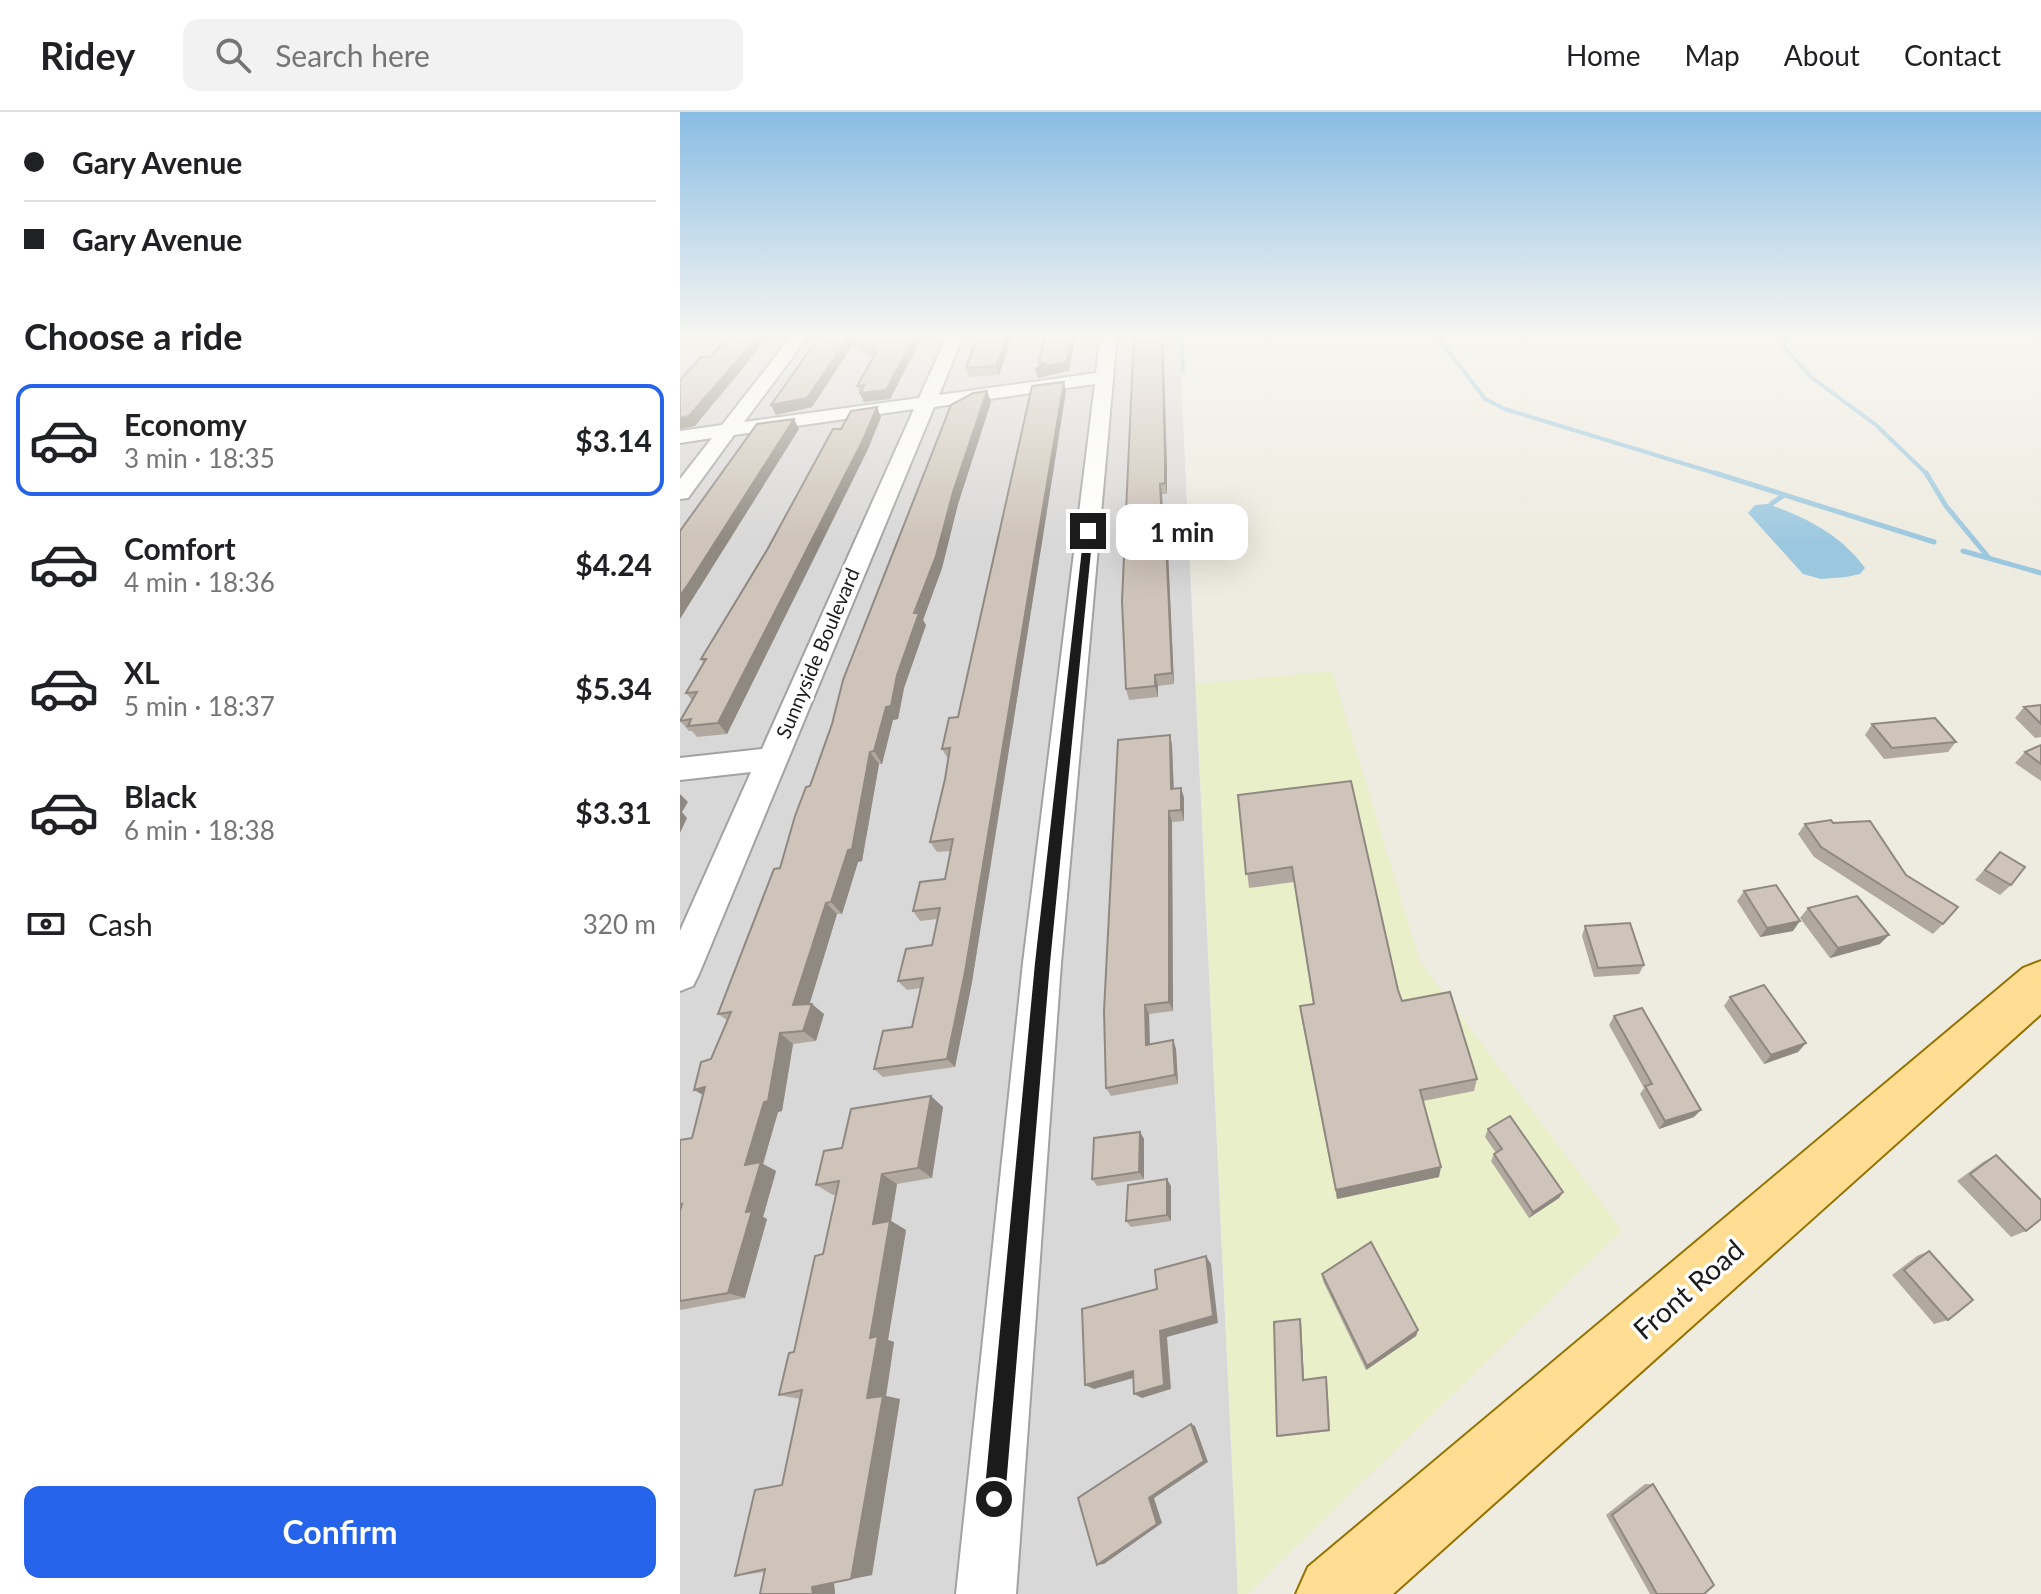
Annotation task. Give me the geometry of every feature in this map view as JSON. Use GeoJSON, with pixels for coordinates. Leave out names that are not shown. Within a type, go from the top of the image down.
{"type":"FeatureCollection","features":[{"type":"Feature","properties":{"kind":"main road","name":"Front Road"},"geometry":{"type":"LineString","coordinates":[[1335,1594],[2041,983]]}},
{"type":"Feature","properties":{"kind":"street"},"geometry":{"type":"LineString","coordinates":[[680,493],[749,403]]}},
{"type":"Feature","properties":{"kind":"street"},"geometry":{"type":"LineString","coordinates":[[680,437],[918,403]]}},
{"type":"Feature","properties":{"kind":"street","name":"Sunnyside Boulevard"},"geometry":{"type":"LineString","coordinates":[[680,974],[925,403]]}},
{"type":"Feature","properties":{"kind":"street"},"geometry":{"type":"LineString","coordinates":[[986,1594],[1042,963],[1102,403]]}},
{"type":"Feature","properties":{"kind":"street"},"geometry":{"type":"LineString","coordinates":[[680,769],[772,759]]}},
{"type":"Feature","properties":{"kind":"shaded area"},"geometry":{"type":"Polygon","coordinates":[[[680,403],[1182,403],[1238,1594],[680,1594],[680,403]]]}},
{"type":"Feature","properties":{"kind":"green space"},"geometry":{"type":"Polygon","coordinates":[[[1332,671],[1420,962],[1622,1230],[1247,1594],[1238,1594],[1196,684],[1332,671]]]}},
{"type":"Feature","properties":{"kind":"water"},"geometry":{"type":"Polygon","coordinates":[[[1768,504],[1822,528],[1845,546],[1865,568],[1860,574],[1846,577],[1821,579],[1803,574],[1748,513],[1755,505],[1768,504]]]}},
{"type":"Feature","properties":{"kind":"building"},"geometry":{"type":"Polygon","coordinates":[[[680,403],[700,403],[689,416],[680,418],[680,403]]]}},
{"type":"Feature","properties":{"kind":"building"},"geometry":{"type":"Polygon","coordinates":[[[983,403],[953,492],[936,556],[914,613],[919,613],[897,675],[891,706],[886,707],[874,751],[870,752],[852,849],[848,850],[831,902],[826,903],[793,1005],[812,1004],[803,1031],[780,1033],[768,1101],[764,1102],[745,1165],[761,1162],[746,1212],[752,1211],[728,1293],[680,1301],[680,1140],[692,1138],[705,1087],[694,1090],[701,1062],[711,1059],[731,1012],[718,1014],[774,869],[780,868],[795,816],[806,787],[810,786],[832,724],[843,680],[951,405],[983,403]]]}},
{"type":"Feature","properties":{"kind":"building"},"geometry":{"type":"Polygon","coordinates":[[[1028,403],[1060,403],[965,972],[947,1059],[874,1069],[883,1031],[912,1027],[923,978],[898,981],[906,949],[932,945],[940,908],[913,911],[920,882],[945,879],[953,839],[930,842],[950,748],[942,749],[949,718],[958,717],[1028,403]]]}},
{"type":"Feature","properties":{"kind":"building"},"geometry":{"type":"Polygon","coordinates":[[[1131,403],[1163,403],[1165,483],[1160,484],[1162,520],[1165,520],[1172,673],[1155,675],[1155,686],[1126,689],[1122,601],[1131,403]]]}},
{"type":"Feature","properties":{"kind":"building"},"geometry":{"type":"Polygon","coordinates":[[[877,407],[718,723],[688,726],[691,719],[680,721],[697,692],[686,693],[706,659],[701,659],[767,550],[833,429],[841,429],[851,411],[877,407]]]}},
{"type":"Feature","properties":{"kind":"building"},"geometry":{"type":"Polygon","coordinates":[[[794,419],[680,596],[680,531],[757,424],[794,419]]]}},
{"type":"Feature","properties":{"kind":"building"},"geometry":{"type":"Polygon","coordinates":[[[2041,705],[2041,724],[2024,707],[2041,705]]]}},
{"type":"Feature","properties":{"kind":"building"},"geometry":{"type":"Polygon","coordinates":[[[1935,718],[1956,742],[1892,748],[1872,724],[1935,718]]]}},
{"type":"Feature","properties":{"kind":"building"},"geometry":{"type":"Polygon","coordinates":[[[1170,735],[1171,789],[1181,788],[1181,810],[1169,811],[1169,1002],[1145,1005],[1146,1045],[1173,1040],[1175,1075],[1106,1088],[1104,1011],[1118,740],[1170,735]]]}},
{"type":"Feature","properties":{"kind":"building"},"geometry":{"type":"Polygon","coordinates":[[[2041,745],[2041,764],[2025,752],[2041,745]]]}},
{"type":"Feature","properties":{"kind":"building"},"geometry":{"type":"Polygon","coordinates":[[[1351,781],[1402,1001],[1450,992],[1477,1079],[1420,1090],[1441,1167],[1336,1190],[1300,1006],[1314,1004],[1292,867],[1246,874],[1238,795],[1351,781]]]}},
{"type":"Feature","properties":{"kind":"building"},"geometry":{"type":"Polygon","coordinates":[[[1831,820],[1833,823],[1870,821],[1906,875],[1958,907],[1943,924],[1821,847],[1805,824],[1831,820]]]}},
{"type":"Feature","properties":{"kind":"building"},"geometry":{"type":"Polygon","coordinates":[[[2000,852],[2025,867],[2011,885],[1985,870],[2000,852]]]}},
{"type":"Feature","properties":{"kind":"building"},"geometry":{"type":"Polygon","coordinates":[[[1776,885],[1800,921],[1767,928],[1744,891],[1776,885]]]}},
{"type":"Feature","properties":{"kind":"building"},"geometry":{"type":"Polygon","coordinates":[[[1857,896],[1889,935],[1838,948],[1808,908],[1857,896]]]}},
{"type":"Feature","properties":{"kind":"building"},"geometry":{"type":"Polygon","coordinates":[[[1630,923],[1644,965],[1598,968],[1585,926],[1630,923]]]}},
{"type":"Feature","properties":{"kind":"building"},"geometry":{"type":"Polygon","coordinates":[[[1764,985],[1806,1043],[1771,1055],[1730,997],[1764,985]]]}},
{"type":"Feature","properties":{"kind":"building"},"geometry":{"type":"Polygon","coordinates":[[[1642,1008],[1701,1110],[1665,1121],[1645,1086],[1652,1084],[1614,1016],[1642,1008]]]}},
{"type":"Feature","properties":{"kind":"building"},"geometry":{"type":"Polygon","coordinates":[[[931,1096],[918,1168],[882,1174],[873,1224],[890,1221],[870,1338],[878,1336],[867,1398],[883,1396],[851,1579],[812,1587],[813,1594],[760,1594],[765,1569],[735,1576],[755,1490],[782,1485],[802,1390],[779,1395],[789,1353],[794,1352],[815,1256],[823,1254],[839,1181],[816,1185],[824,1151],[842,1148],[851,1109],[931,1096]]]}},
{"type":"Feature","properties":{"kind":"building"},"geometry":{"type":"Polygon","coordinates":[[[1510,1116],[1563,1192],[1533,1212],[1494,1154],[1502,1149],[1488,1129],[1510,1116]]]}},
{"type":"Feature","properties":{"kind":"building"},"geometry":{"type":"Polygon","coordinates":[[[1140,1132],[1139,1172],[1092,1179],[1094,1138],[1140,1132]]]}},
{"type":"Feature","properties":{"kind":"building"},"geometry":{"type":"Polygon","coordinates":[[[1996,1155],[2041,1200],[2041,1219],[2026,1231],[1970,1174],[1996,1155]]]}},
{"type":"Feature","properties":{"kind":"building"},"geometry":{"type":"Polygon","coordinates":[[[1167,1179],[1167,1215],[1126,1221],[1128,1185],[1167,1179]]]}},
{"type":"Feature","properties":{"kind":"building"},"geometry":{"type":"Polygon","coordinates":[[[1371,1242],[1418,1330],[1367,1366],[1322,1274],[1371,1242]]]}},
{"type":"Feature","properties":{"kind":"building"},"geometry":{"type":"Polygon","coordinates":[[[1929,1251],[1973,1300],[1948,1320],[1904,1270],[1929,1251]]]}},
{"type":"Feature","properties":{"kind":"building"},"geometry":{"type":"Polygon","coordinates":[[[1206,1256],[1213,1316],[1160,1331],[1164,1385],[1134,1394],[1133,1371],[1085,1385],[1082,1309],[1157,1289],[1155,1270],[1206,1256]]]}},
{"type":"Feature","properties":{"kind":"building"},"geometry":{"type":"Polygon","coordinates":[[[1300,1319],[1303,1380],[1326,1377],[1329,1430],[1277,1436],[1274,1322],[1300,1319]]]}},
{"type":"Feature","properties":{"kind":"building"},"geometry":{"type":"Polygon","coordinates":[[[1191,1424],[1204,1461],[1149,1498],[1157,1524],[1097,1565],[1078,1498],[1191,1424]]]}},
{"type":"Feature","properties":{"kind":"building"},"geometry":{"type":"Polygon","coordinates":[[[1653,1484],[1714,1585],[1704,1594],[1657,1594],[1612,1515],[1653,1484]]]}},
{"type":"Feature","properties":{"kind":"waterway"},"geometry":{"type":"LineString","coordinates":[[1493,403],[1721,475]]}},
{"type":"Feature","properties":{"kind":"waterway"},"geometry":{"type":"LineString","coordinates":[[1846,403],[1876,425],[1926,473]]}},
{"type":"Feature","properties":{"kind":"waterway"},"geometry":{"type":"LineString","coordinates":[[1715,473],[1934,542]]}},
{"type":"Feature","properties":{"kind":"waterway"},"geometry":{"type":"LineString","coordinates":[[1926,473],[1946,506],[1989,558]]}},
{"type":"Feature","properties":{"kind":"waterway"},"geometry":{"type":"LineString","coordinates":[[1771,504],[1784,495]]}},
{"type":"Feature","properties":{"kind":"waterway"},"geometry":{"type":"LineString","coordinates":[[1963,551],[2041,573]]}},
{"type":"Feature","properties":{"kind":"route"},"geometry":{"type":"LineString","coordinates":[[994,1499],[1042,963],[1088,531]]}}]}
